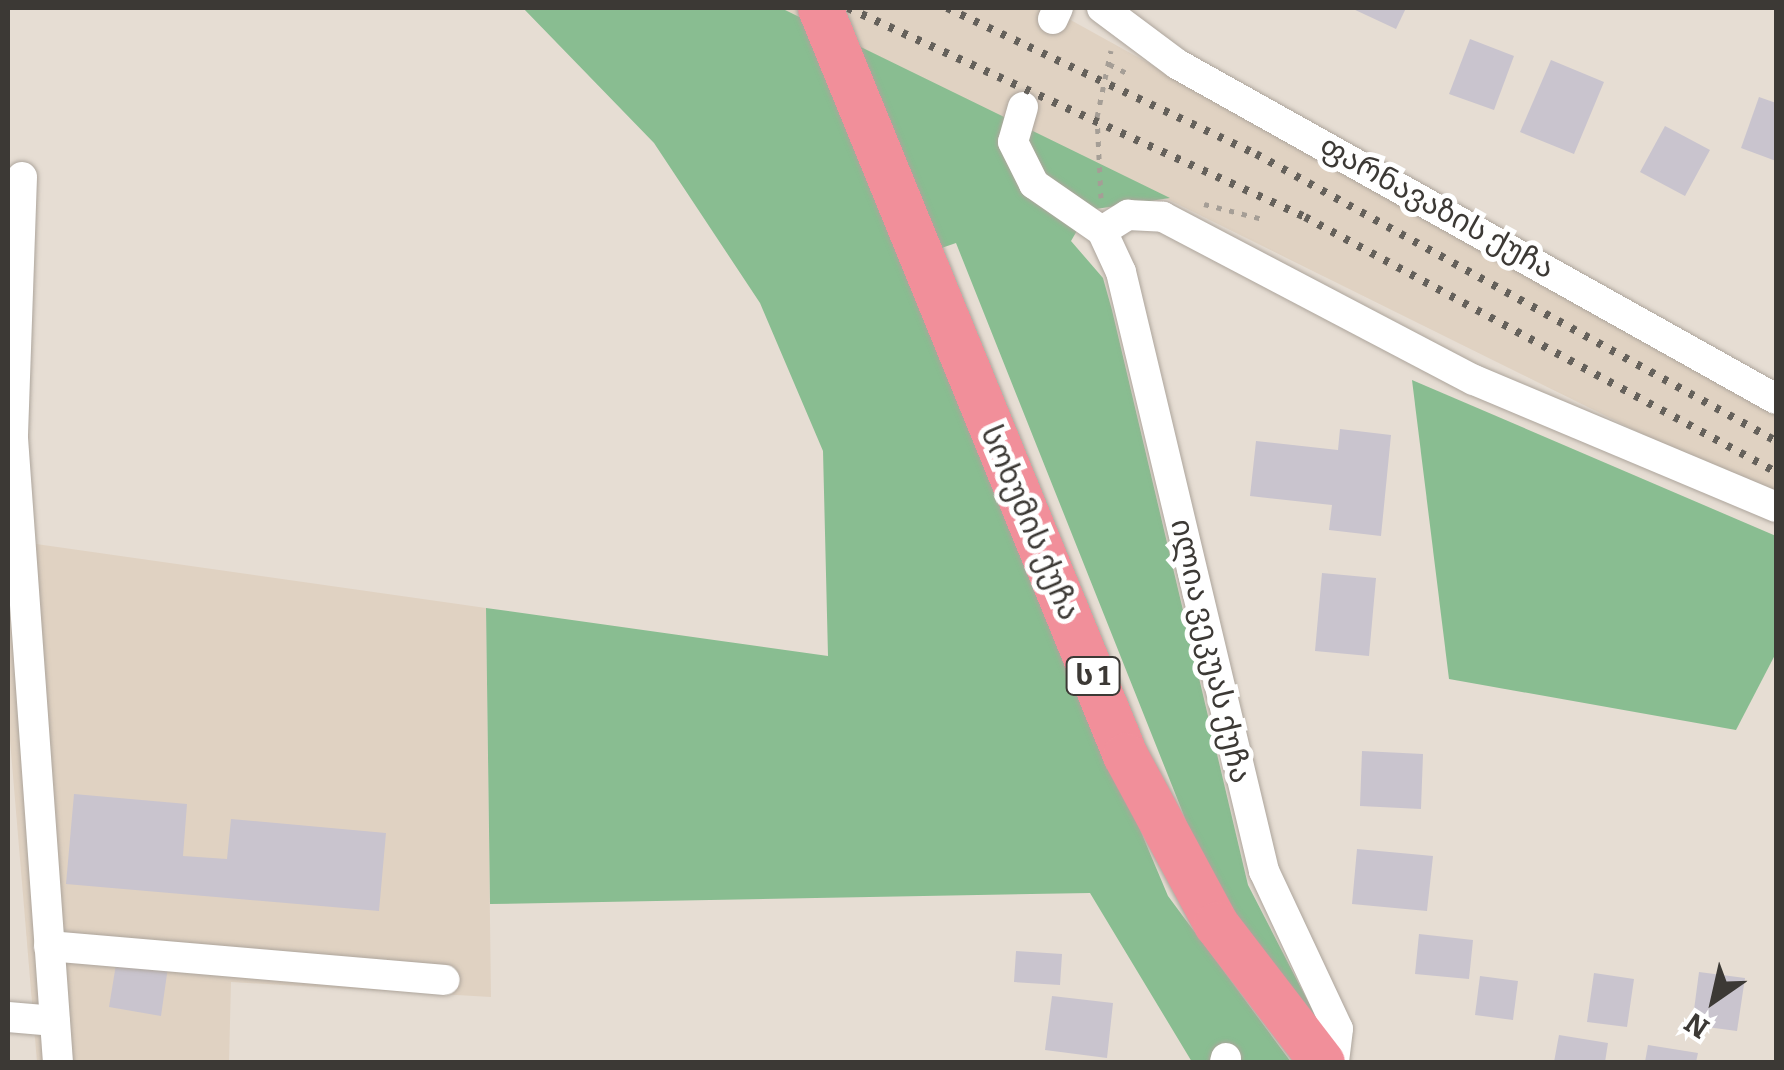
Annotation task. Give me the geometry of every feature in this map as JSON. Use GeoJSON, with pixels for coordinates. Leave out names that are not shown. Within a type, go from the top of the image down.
{"type":"FeatureCollection","features":[{"type":"Feature","properties":{"kind":"highway","name":"სოხუმის ქუჩა"},"geometry":{"type":"LineString","coordinates":[[820,8],[920,260],[1134,772],[1216,924],[1322,1062]]}},
{"type":"Feature","properties":{"kind":"street","name":"ფარნავაზის ქუჩა"},"geometry":{"type":"LineString","coordinates":[[1110,13],[1176,64],[1776,400]]}},
{"type":"Feature","properties":{"kind":"street"},"geometry":{"type":"LineString","coordinates":[[1023,107],[1013,142],[1034,184],[1102,230],[1128,215],[1162,216],[1474,380],[1776,507]]}},
{"type":"Feature","properties":{"kind":"street"},"geometry":{"type":"LineString","coordinates":[[22,177],[10,437],[58,1062]]}},
{"type":"Feature","properties":{"kind":"street","name":"ილია ვეკუას ქუჩა"},"geometry":{"type":"LineString","coordinates":[[1102,230],[1122,272],[1264,871],[1338,1029],[1334,1062]]}},
{"type":"Feature","properties":{"kind":"street"},"geometry":{"type":"LineString","coordinates":[[49,946],[446,980]]}},
{"type":"Feature","properties":{"kind":"street"},"geometry":{"type":"LineString","coordinates":[[8,1017],[55,1021]]}},
{"type":"Feature","properties":{"kind":"path"},"geometry":{"type":"LineString","coordinates":[[1102,230],[1097,117],[1108,64],[1110,13]]}},
{"type":"Feature","properties":{"kind":"path"},"geometry":{"type":"LineString","coordinates":[[1108,64],[1128,74]]}},
{"type":"Feature","properties":{"kind":"shaded area"},"geometry":{"type":"Polygon","coordinates":[[[781,8],[1049,8],[1776,411],[1776,500],[781,8]]]}},
{"type":"Feature","properties":{"kind":"shaded area"},"geometry":{"type":"Polygon","coordinates":[[[8,540],[486,608],[491,997],[231,982],[229,1062],[37,1062],[8,716],[8,540]]]}},
{"type":"Feature","properties":{"kind":"green space"},"geometry":{"type":"Polygon","coordinates":[[[523,8],[781,8],[1170,198],[1089,210],[1071,241],[1103,278],[1112,310],[1248,885],[1317,1019],[1214,891],[956,243],[901,262],[1168,896],[1291,1062],[1192,1062],[1090,893],[490,904],[486,608],[828,656],[823,451],[760,303],[654,143],[523,8]]]}},
{"type":"Feature","properties":{"kind":"green space"},"geometry":{"type":"Polygon","coordinates":[[[1412,380],[1776,536],[1776,653],[1736,730],[1449,679],[1412,380]]]}},
{"type":"Feature","properties":{"kind":"building"},"geometry":{"type":"Polygon","coordinates":[[[1351,8],[1406,8],[1396,29],[1351,8]]]}},
{"type":"Feature","properties":{"kind":"building"},"geometry":{"type":"Polygon","coordinates":[[[1470,39],[1514,56],[1494,110],[1449,94],[1470,39]]]}},
{"type":"Feature","properties":{"kind":"building"},"geometry":{"type":"Polygon","coordinates":[[[1551,60],[1604,82],[1574,154],[1520,132],[1551,60]]]}},
{"type":"Feature","properties":{"kind":"building"},"geometry":{"type":"Polygon","coordinates":[[[1759,97],[1776,103],[1776,161],[1741,148],[1759,97]]]}},
{"type":"Feature","properties":{"kind":"building"},"geometry":{"type":"Polygon","coordinates":[[[1665,126],[1710,150],[1685,196],[1640,172],[1665,126]]]}},
{"type":"Feature","properties":{"kind":"building"},"geometry":{"type":"Polygon","coordinates":[[[1340,429],[1391,435],[1381,536],[1329,530],[1332,505],[1250,496],[1256,441],[1338,450],[1340,429]]]}},
{"type":"Feature","properties":{"kind":"building"},"geometry":{"type":"Polygon","coordinates":[[[1322,573],[1376,578],[1369,656],[1315,651],[1322,573]]]}},
{"type":"Feature","properties":{"kind":"building"},"geometry":{"type":"Polygon","coordinates":[[[1362,751],[1423,754],[1421,809],[1360,806],[1362,751]]]}},
{"type":"Feature","properties":{"kind":"building"},"geometry":{"type":"Polygon","coordinates":[[[74,794],[187,804],[183,856],[227,859],[231,819],[386,833],[379,911],[66,884],[74,794]]]}},
{"type":"Feature","properties":{"kind":"building"},"geometry":{"type":"Polygon","coordinates":[[[1357,849],[1433,856],[1427,911],[1352,904],[1357,849]]]}},
{"type":"Feature","properties":{"kind":"building"},"geometry":{"type":"Polygon","coordinates":[[[1419,934],[1473,940],[1469,979],[1415,974],[1419,934]]]}},
{"type":"Feature","properties":{"kind":"building"},"geometry":{"type":"Polygon","coordinates":[[[1016,951],[1062,954],[1060,985],[1014,982],[1016,951]]]}},
{"type":"Feature","properties":{"kind":"building"},"geometry":{"type":"Polygon","coordinates":[[[117,958],[168,967],[161,1016],[109,1007],[117,958]]]}},
{"type":"Feature","properties":{"kind":"building"},"geometry":{"type":"Polygon","coordinates":[[[1699,972],[1745,978],[1737,1031],[1692,1025],[1699,972]]]}},
{"type":"Feature","properties":{"kind":"building"},"geometry":{"type":"Polygon","coordinates":[[[1594,973],[1634,979],[1627,1027],[1587,1022],[1594,973]]]}},
{"type":"Feature","properties":{"kind":"building"},"geometry":{"type":"Polygon","coordinates":[[[1480,976],[1518,981],[1513,1020],[1475,1015],[1480,976]]]}},
{"type":"Feature","properties":{"kind":"building"},"geometry":{"type":"Polygon","coordinates":[[[1052,996],[1113,1003],[1107,1058],[1045,1050],[1052,996]]]}},
{"type":"Feature","properties":{"kind":"building"},"geometry":{"type":"Polygon","coordinates":[[[1559,1035],[1608,1043],[1605,1062],[1554,1062],[1559,1035]]]}},
{"type":"Feature","properties":{"kind":"building"},"geometry":{"type":"Polygon","coordinates":[[[1648,1045],[1698,1053],[1696,1062],[1645,1062],[1648,1045]]]}},
{"type":"Feature","properties":{"kind":"railway"},"geometry":{"type":"LineString","coordinates":[[848,8],[1305,217],[1776,472]]}},
{"type":"Feature","properties":{"kind":"railway"},"geometry":{"type":"LineString","coordinates":[[947,8],[1256,154],[1776,441]]}}]}
